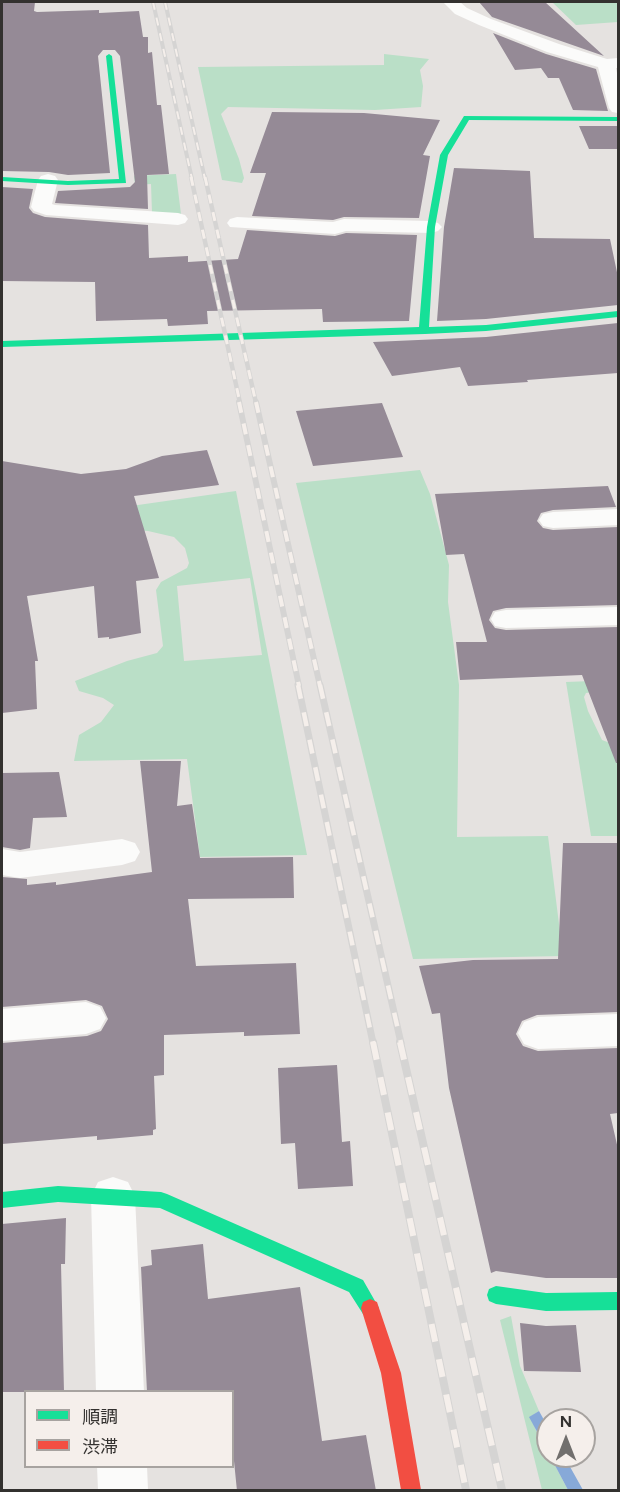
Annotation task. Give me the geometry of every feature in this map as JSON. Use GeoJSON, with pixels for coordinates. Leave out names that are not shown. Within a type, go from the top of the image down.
{"type":"FeatureCollection","features":[{"type":"Feature","properties":{"kind":"street"},"geometry":{"type":"LineString","coordinates":[[451,2],[461,11],[485,22],[553,48],[612,64],[618,108]]}},
{"type":"Feature","properties":{"kind":"street"},"geometry":{"type":"LineString","coordinates":[[2,179],[68,183],[123,181],[109,56]]}},
{"type":"Feature","properties":{"kind":"street"},"geometry":{"type":"LineString","coordinates":[[425,331],[423,323],[431,227],[444,155],[467,118],[618,119]]}},
{"type":"Feature","properties":{"kind":"street"},"geometry":{"type":"LineString","coordinates":[[48,180],[41,207],[53,212],[178,219]]}},
{"type":"Feature","properties":{"kind":"street"},"geometry":{"type":"LineString","coordinates":[[237,223],[335,228],[344,225],[431,227]]}},
{"type":"Feature","properties":{"kind":"street"},"geometry":{"type":"LineString","coordinates":[[2,344],[425,331],[543,324],[618,314]]}},
{"type":"Feature","properties":{"kind":"street"},"geometry":{"type":"LineString","coordinates":[[553,520],[618,517]]}},
{"type":"Feature","properties":{"kind":"street"},"geometry":{"type":"LineString","coordinates":[[506,619],[618,616]]}},
{"type":"Feature","properties":{"kind":"street"},"geometry":{"type":"LineString","coordinates":[[2,862],[20,865],[122,852]]}},
{"type":"Feature","properties":{"kind":"street"},"geometry":{"type":"LineString","coordinates":[[2,1025],[86,1018]]}},
{"type":"Feature","properties":{"kind":"street"},"geometry":{"type":"LineString","coordinates":[[538,1033],[618,1030]]}},
{"type":"Feature","properties":{"kind":"street"},"geometry":{"type":"LineString","coordinates":[[2,1200],[58,1194],[161,1200],[356,1286],[368,1302],[391,1373],[411,1491]]}},
{"type":"Feature","properties":{"kind":"street"},"geometry":{"type":"LineString","coordinates":[[113,1196],[120,1390]]}},
{"type":"Feature","properties":{"kind":"street"},"geometry":{"type":"LineString","coordinates":[[496,1295],[546,1302],[618,1301]]}},
{"type":"Feature","properties":{"kind":"street"},"geometry":{"type":"LineString","coordinates":[[123,1468],[123,1491]]}},
{"type":"Feature","properties":{"kind":"green space"},"geometry":{"type":"Polygon","coordinates":[[[552,2],[618,2],[618,22],[576,25],[552,2]]]}},
{"type":"Feature","properties":{"kind":"green space"},"geometry":{"type":"Polygon","coordinates":[[[384,54],[429,59],[420,70],[423,86],[421,107],[375,110],[228,107],[221,114],[244,178],[242,183],[222,180],[198,67],[384,65],[384,54]]]}},
{"type":"Feature","properties":{"kind":"green space"},"geometry":{"type":"Polygon","coordinates":[[[176,174],[181,214],[152,213],[151,184],[135,185],[134,176],[176,174]]]}},
{"type":"Feature","properties":{"kind":"green space"},"geometry":{"type":"Polygon","coordinates":[[[420,470],[430,494],[449,565],[448,602],[459,685],[457,837],[548,836],[563,956],[413,959],[296,483],[420,470]]]}},
{"type":"Feature","properties":{"kind":"green space"},"geometry":{"type":"Polygon","coordinates":[[[236,491],[307,855],[200,857],[187,759],[74,761],[79,735],[101,722],[114,705],[103,698],[79,691],[75,681],[127,661],[157,653],[163,646],[156,590],[161,582],[187,568],[189,563],[185,548],[174,537],[148,531],[104,527],[82,513],[236,491]],[[250,578],[177,586],[184,661],[262,655],[250,578]]]}},
{"type":"Feature","properties":{"kind":"green space"},"geometry":{"type":"Polygon","coordinates":[[[618,680],[618,689],[586,693],[584,697],[602,740],[618,746],[618,836],[591,836],[566,682],[618,680]]]}},
{"type":"Feature","properties":{"kind":"green space"},"geometry":{"type":"Polygon","coordinates":[[[511,1316],[520,1366],[538,1408],[536,1413],[530,1417],[536,1430],[536,1466],[500,1320],[511,1316]]]}},
{"type":"Feature","properties":{"kind":"green space"},"geometry":{"type":"Polygon","coordinates":[[[537,1468],[556,1468],[568,1490],[542,1490],[537,1468]]]}},
{"type":"Feature","properties":{"kind":"water"},"geometry":{"type":"Polygon","coordinates":[[[536,1413],[536,1430],[529,1417],[536,1413]]]}},
{"type":"Feature","properties":{"kind":"water"},"geometry":{"type":"Polygon","coordinates":[[[556,1468],[571,1468],[583,1490],[568,1490],[556,1468]]]}},
{"type":"Feature","properties":{"kind":"building"},"geometry":{"type":"Polygon","coordinates":[[[2,2],[35,2],[34,11],[37,12],[139,11],[143,37],[148,37],[148,53],[152,52],[157,105],[161,105],[169,174],[147,175],[148,209],[55,203],[58,191],[130,187],[135,182],[120,56],[115,50],[103,50],[98,56],[110,173],[68,175],[49,172],[2,171],[2,2]]]}},
{"type":"Feature","properties":{"kind":"building"},"geometry":{"type":"Polygon","coordinates":[[[479,2],[545,2],[604,56],[492,17],[479,2]]]}},
{"type":"Feature","properties":{"kind":"building"},"geometry":{"type":"Polygon","coordinates":[[[493,33],[546,54],[596,69],[608,111],[573,110],[559,78],[548,78],[541,68],[515,70],[493,33]]]}},
{"type":"Feature","properties":{"kind":"building"},"geometry":{"type":"Polygon","coordinates":[[[272,112],[364,113],[440,120],[423,155],[430,156],[419,218],[344,217],[333,220],[252,216],[266,173],[250,173],[272,112]]]}},
{"type":"Feature","properties":{"kind":"building"},"geometry":{"type":"Polygon","coordinates":[[[579,126],[618,126],[618,149],[589,149],[579,126]]]}},
{"type":"Feature","properties":{"kind":"building"},"geometry":{"type":"Polygon","coordinates":[[[454,168],[530,171],[534,238],[610,239],[618,277],[618,305],[486,319],[437,321],[444,227],[454,168]]]}},
{"type":"Feature","properties":{"kind":"building"},"geometry":{"type":"Polygon","coordinates":[[[2,187],[33,189],[29,208],[33,213],[45,217],[148,225],[149,258],[188,256],[188,262],[238,259],[247,230],[335,236],[346,233],[417,235],[409,321],[323,322],[322,309],[207,311],[208,324],[168,326],[167,319],[96,321],[95,282],[2,281],[2,187]]]}},
{"type":"Feature","properties":{"kind":"building"},"geometry":{"type":"Polygon","coordinates":[[[618,323],[618,373],[527,380],[528,382],[468,386],[460,367],[392,376],[373,342],[486,337],[618,323]]]}},
{"type":"Feature","properties":{"kind":"building"},"geometry":{"type":"Polygon","coordinates":[[[382,403],[403,457],[313,466],[296,411],[382,403]]]}},
{"type":"Feature","properties":{"kind":"building"},"geometry":{"type":"Polygon","coordinates":[[[207,450],[219,485],[134,496],[159,578],[136,581],[141,633],[109,639],[109,637],[98,638],[94,586],[27,596],[38,661],[35,661],[37,709],[2,713],[2,461],[81,474],[126,469],[162,456],[207,450]]]}},
{"type":"Feature","properties":{"kind":"building"},"geometry":{"type":"Polygon","coordinates":[[[608,486],[616,507],[553,510],[541,513],[537,521],[543,528],[553,530],[618,527],[618,605],[506,608],[493,611],[489,620],[495,628],[506,630],[618,627],[618,763],[616,763],[582,675],[460,680],[456,642],[487,642],[464,554],[446,555],[435,494],[608,486]]]}},
{"type":"Feature","properties":{"kind":"building"},"geometry":{"type":"Polygon","coordinates":[[[140,761],[181,761],[177,806],[192,804],[200,858],[293,857],[294,898],[188,899],[196,966],[296,963],[300,1034],[244,1036],[244,1032],[164,1035],[164,1075],[154,1076],[156,1129],[153,1130],[153,1135],[97,1140],[97,1136],[2,1144],[2,1043],[87,1036],[101,1031],[108,1019],[102,1006],[86,1000],[2,1007],[2,877],[27,879],[27,885],[56,882],[56,885],[152,872],[140,761]]]}},
{"type":"Feature","properties":{"kind":"building"},"geometry":{"type":"Polygon","coordinates":[[[59,772],[67,817],[33,818],[30,848],[20,850],[2,847],[2,773],[59,772]]]}},
{"type":"Feature","properties":{"kind":"building"},"geometry":{"type":"Polygon","coordinates":[[[563,843],[618,843],[618,1012],[537,1015],[522,1021],[516,1034],[523,1046],[538,1051],[618,1048],[618,1113],[610,1114],[618,1149],[618,1278],[546,1278],[496,1271],[491,1273],[449,1088],[440,1013],[432,1014],[419,966],[473,960],[558,959],[563,843]]]}},
{"type":"Feature","properties":{"kind":"building"},"geometry":{"type":"Polygon","coordinates":[[[337,1065],[342,1142],[350,1141],[353,1186],[298,1189],[295,1143],[281,1144],[278,1068],[337,1065]]]}},
{"type":"Feature","properties":{"kind":"building"},"geometry":{"type":"Polygon","coordinates":[[[66,1218],[65,1264],[61,1264],[64,1390],[2,1392],[2,1224],[66,1218]]]}},
{"type":"Feature","properties":{"kind":"building"},"geometry":{"type":"Polygon","coordinates":[[[203,1244],[208,1299],[300,1287],[322,1441],[366,1435],[376,1491],[237,1491],[234,1461],[234,1390],[147,1390],[141,1267],[152,1265],[151,1250],[203,1244]]]}},
{"type":"Feature","properties":{"kind":"building"},"geometry":{"type":"Polygon","coordinates":[[[520,1323],[546,1326],[576,1325],[581,1372],[524,1371],[520,1323]]]}},
{"type":"Feature","properties":{"kind":"railway"},"geometry":{"type":"LineString","coordinates":[[153,2],[192,179]]}},
{"type":"Feature","properties":{"kind":"railway"},"geometry":{"type":"LineString","coordinates":[[165,2],[205,179]]}},
{"type":"Feature","properties":{"kind":"railway"},"geometry":{"type":"LineString","coordinates":[[191,177],[240,403]]}},
{"type":"Feature","properties":{"kind":"railway"},"geometry":{"type":"LineString","coordinates":[[205,177],[256,403]]}},
{"type":"Feature","properties":{"kind":"railway"},"geometry":{"type":"LineString","coordinates":[[239,402],[299,686]]}},
{"type":"Feature","properties":{"kind":"railway"},"geometry":{"type":"LineString","coordinates":[[256,402],[320,686]]}},
{"type":"Feature","properties":{"kind":"railway"},"geometry":{"type":"LineString","coordinates":[[298,685],[373,1043]]}},
{"type":"Feature","properties":{"kind":"railway"},"geometry":{"type":"LineString","coordinates":[[320,685],[401,1043]]}},
{"type":"Feature","properties":{"kind":"railway"},"geometry":{"type":"LineString","coordinates":[[373,1042],[466,1490]]}},
{"type":"Feature","properties":{"kind":"railway"},"geometry":{"type":"LineString","coordinates":[[400,1042],[502,1490]]}},
{"type":"Feature","properties":{"kind":"traffic: fast"},"geometry":{"type":"LineString","coordinates":[[2,179],[68,183],[123,181],[109,56]]}},
{"type":"Feature","properties":{"kind":"traffic: fast"},"geometry":{"type":"LineString","coordinates":[[425,331],[423,323],[431,227],[444,155],[467,118],[618,119]]}},
{"type":"Feature","properties":{"kind":"traffic: fast"},"geometry":{"type":"LineString","coordinates":[[2,344],[486,328],[618,314]]}},
{"type":"Feature","properties":{"kind":"traffic: fast"},"geometry":{"type":"LineString","coordinates":[[2,1200],[58,1194],[161,1200],[356,1286],[370,1308]]}},
{"type":"Feature","properties":{"kind":"traffic: fast"},"geometry":{"type":"LineString","coordinates":[[496,1295],[546,1302],[618,1301]]}},
{"type":"Feature","properties":{"kind":"traffic: jam"},"geometry":{"type":"LineString","coordinates":[[370,1308],[391,1373],[411,1490]]}}]}
